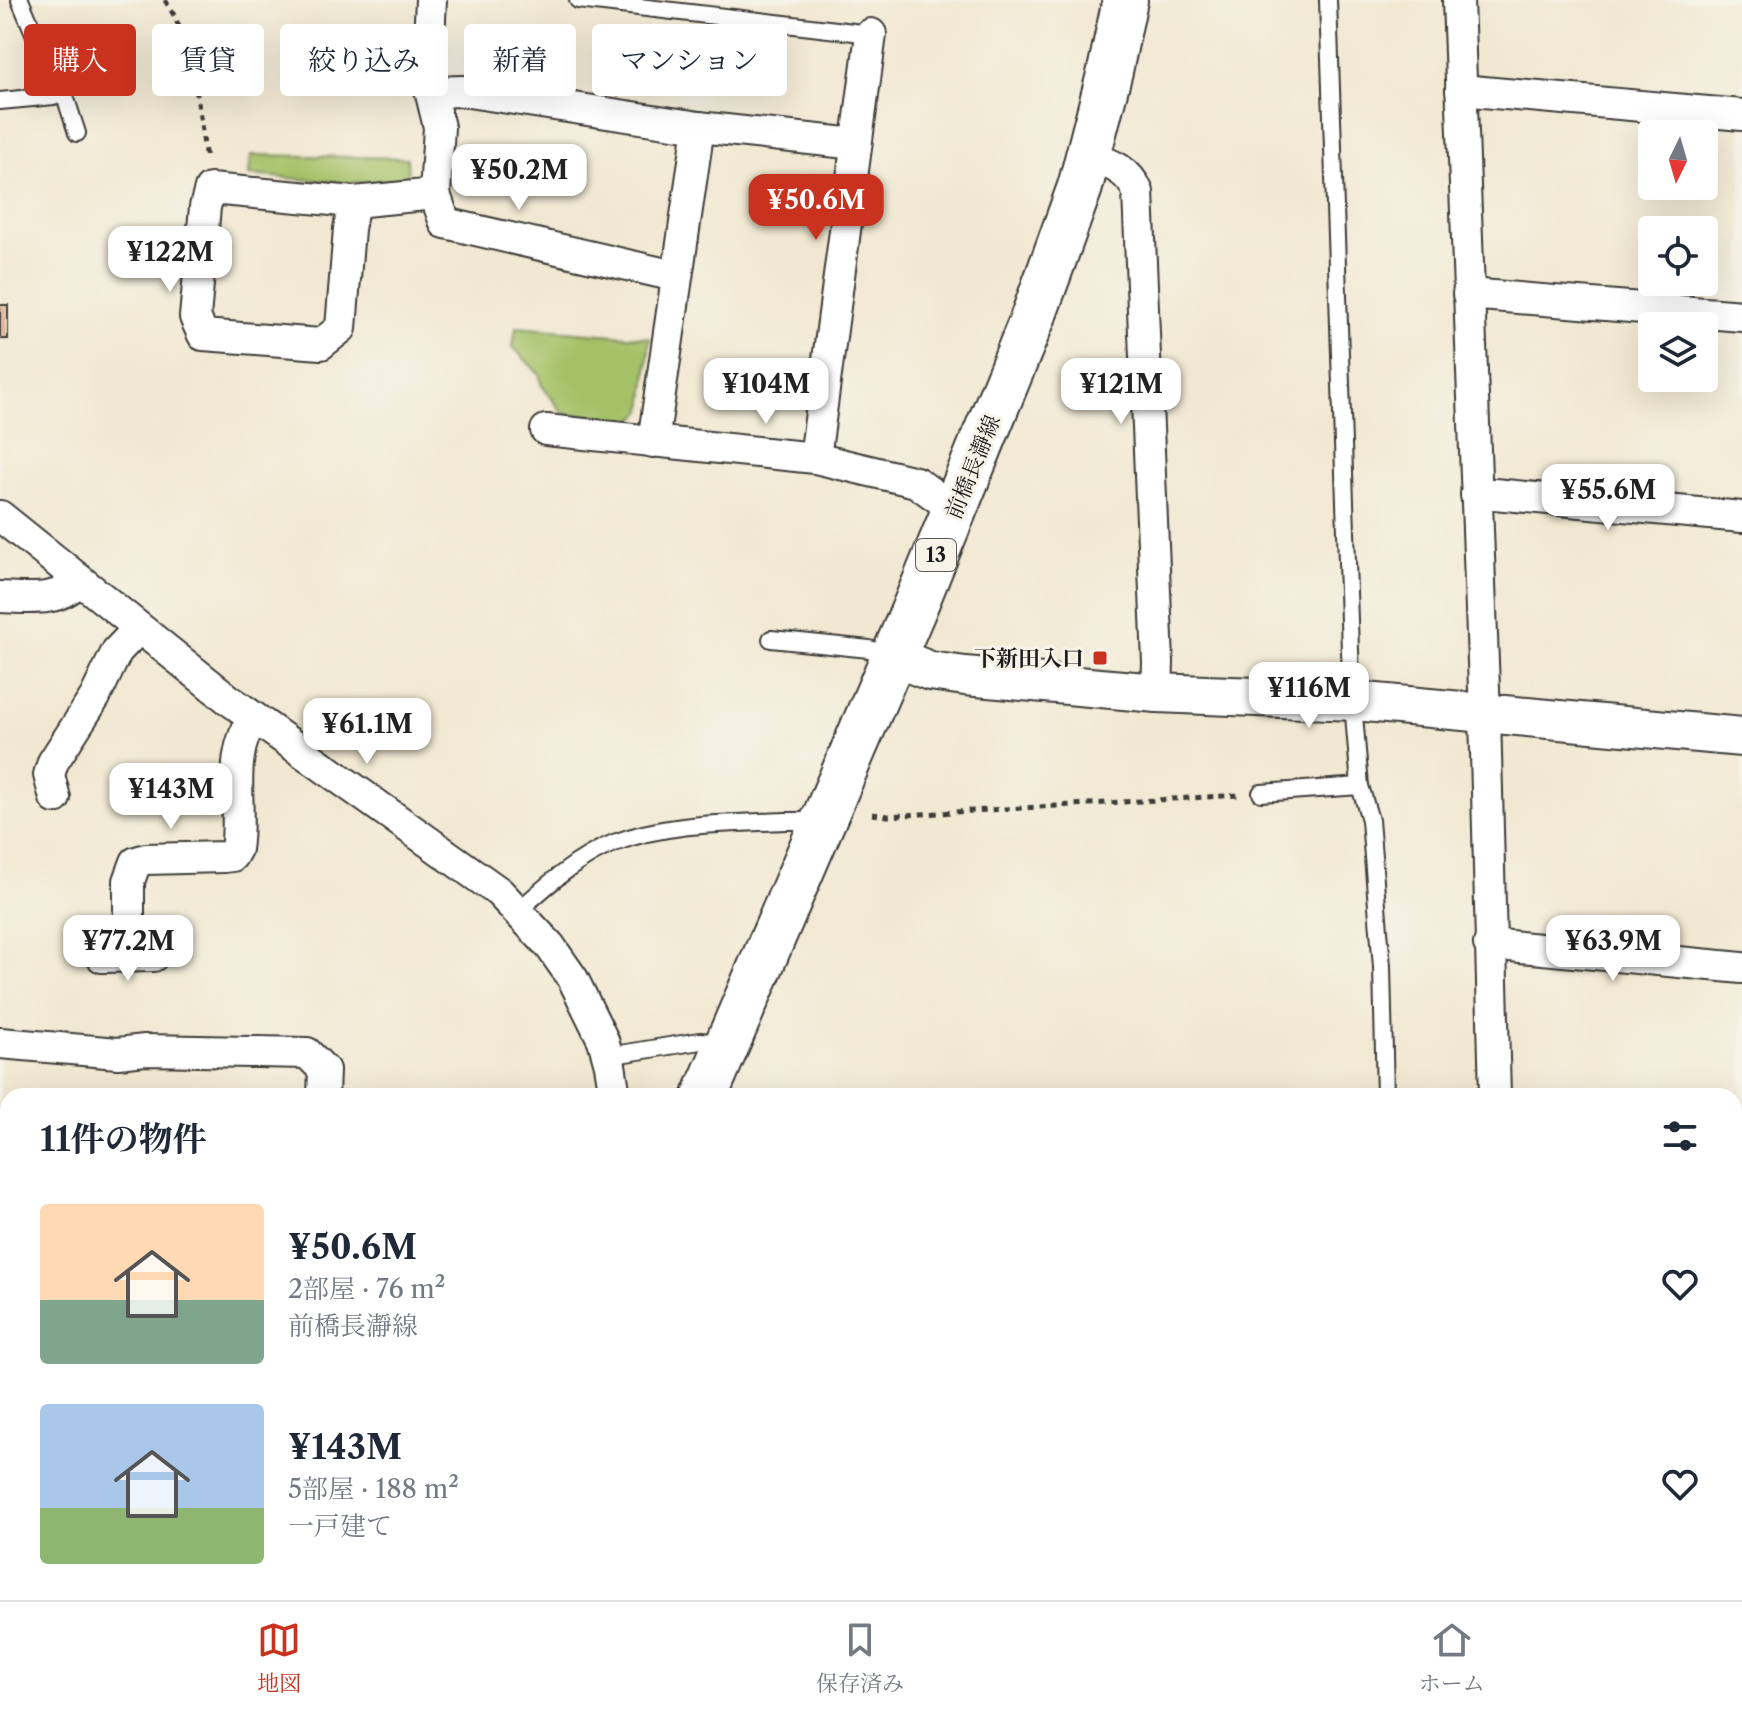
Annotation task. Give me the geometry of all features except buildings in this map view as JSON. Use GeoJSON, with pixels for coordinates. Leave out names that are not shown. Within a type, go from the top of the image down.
{"type":"FeatureCollection","features":[{"type":"Feature","properties":{"kind":"main road","name":"前橋長瀞線"},"geometry":{"type":"LineString","coordinates":[[708,1088],[894,657],[1032,320],[1088,156],[1125,0]]}},
{"type":"Feature","properties":{"kind":"street"},"geometry":{"type":"LineString","coordinates":[[430,24],[431,0]]}},
{"type":"Feature","properties":{"kind":"street"},"geometry":{"type":"LineString","coordinates":[[1458,0],[1485,715],[1495,1088]]}},
{"type":"Feature","properties":{"kind":"street"},"geometry":{"type":"LineString","coordinates":[[815,458],[871,34]]}},
{"type":"Feature","properties":{"kind":"street"},"geometry":{"type":"LineString","coordinates":[[1461,90],[1742,115]]}},
{"type":"Feature","properties":{"kind":"street"},"geometry":{"type":"LineString","coordinates":[[448,91],[462,91],[699,127],[856,144]]}},
{"type":"Feature","properties":{"kind":"street"},"geometry":{"type":"LineString","coordinates":[[433,96],[439,127],[435,194],[445,223],[675,276]]}},
{"type":"Feature","properties":{"kind":"street"},"geometry":{"type":"LineString","coordinates":[[653,442],[699,127]]}},
{"type":"Feature","properties":{"kind":"street"},"geometry":{"type":"LineString","coordinates":[[1088,156],[1124,170],[1133,179],[1138,192],[1157,693]]}},
{"type":"Feature","properties":{"kind":"street"},"geometry":{"type":"LineString","coordinates":[[354,202],[341,328],[321,344],[203,335],[195,317],[205,207],[210,189],[354,202],[435,194]]}},
{"type":"Feature","properties":{"kind":"street"},"geometry":{"type":"LineString","coordinates":[[1468,294],[1742,316]]}},
{"type":"Feature","properties":{"kind":"street"},"geometry":{"type":"LineString","coordinates":[[546,430],[815,458],[916,482],[955,510]]}},
{"type":"Feature","properties":{"kind":"street"},"geometry":{"type":"LineString","coordinates":[[1476,495],[1494,494],[1742,517]]}},
{"type":"Feature","properties":{"kind":"street"},"geometry":{"type":"LineString","coordinates":[[0,516],[138,629],[254,718],[499,892],[550,946],[573,979],[591,1011],[608,1056],[614,1088]]}},
{"type":"Feature","properties":{"kind":"street"},"geometry":{"type":"LineString","coordinates":[[0,597],[53,597],[71,590],[79,580]]}},
{"type":"Feature","properties":{"kind":"street"},"geometry":{"type":"LineString","coordinates":[[55,798],[49,775],[53,762],[95,697],[117,651],[138,629]]}},
{"type":"Feature","properties":{"kind":"street"},"geometry":{"type":"LineString","coordinates":[[894,657],[930,671],[953,674],[1157,693],[1355,701],[1742,737]]}},
{"type":"Feature","properties":{"kind":"street"},"geometry":{"type":"LineString","coordinates":[[128,956],[129,881],[136,862],[232,856],[236,849],[239,753],[245,730],[254,718]]}},
{"type":"Feature","properties":{"kind":"street"},"geometry":{"type":"LineString","coordinates":[[1489,944],[1742,968]]}},
{"type":"Feature","properties":{"kind":"street"},"geometry":{"type":"LineString","coordinates":[[0,1043],[118,1053],[145,1050],[307,1053],[324,1070],[323,1088]]}},
{"type":"Feature","properties":{"kind":"lane"},"geometry":{"type":"LineString","coordinates":[[20,0],[30,24]]}},
{"type":"Feature","properties":{"kind":"lane"},"geometry":{"type":"LineString","coordinates":[[578,0],[871,34]]}},
{"type":"Feature","properties":{"kind":"lane"},"geometry":{"type":"LineString","coordinates":[[1328,0],[1351,680],[1360,786],[1368,808],[1382,967],[1385,1088]]}},
{"type":"Feature","properties":{"kind":"lane"},"geometry":{"type":"LineString","coordinates":[[0,101],[54,96]]}},
{"type":"Feature","properties":{"kind":"lane"},"geometry":{"type":"LineString","coordinates":[[65,96],[77,133]]}},
{"type":"Feature","properties":{"kind":"lane"},"geometry":{"type":"LineString","coordinates":[[771,639],[869,649],[894,657]]}},
{"type":"Feature","properties":{"kind":"lane"},"geometry":{"type":"LineString","coordinates":[[1261,793],[1360,786]]}},
{"type":"Feature","properties":{"kind":"lane"},"geometry":{"type":"LineString","coordinates":[[518,911],[550,882],[595,852],[648,832],[786,821],[801,821],[820,827]]}},
{"type":"Feature","properties":{"kind":"lane"},"geometry":{"type":"LineString","coordinates":[[608,1056],[700,1041],[726,1048]]}},
{"type":"Feature","properties":{"kind":"path"},"geometry":{"type":"LineString","coordinates":[[165,0],[192,59],[210,189]]}},
{"type":"Feature","properties":{"kind":"path"},"geometry":{"type":"LineString","coordinates":[[872,814],[888,816],[1261,793]]}},
{"type":"Feature","properties":{"kind":"green space"},"geometry":{"type":"Polygon","coordinates":[[[251,155],[407,158],[408,178],[351,183],[249,175],[251,155]]]}},
{"type":"Feature","properties":{"kind":"green space"},"geometry":{"type":"Polygon","coordinates":[[[516,327],[650,338],[643,411],[633,420],[563,413],[541,384],[540,375],[513,347],[516,327]]]}},
{"type":"Feature","properties":{"kind":"place","name":"下新田入口"},"geometry":{"type":"Point","coordinates":[1100,658]}}]}
